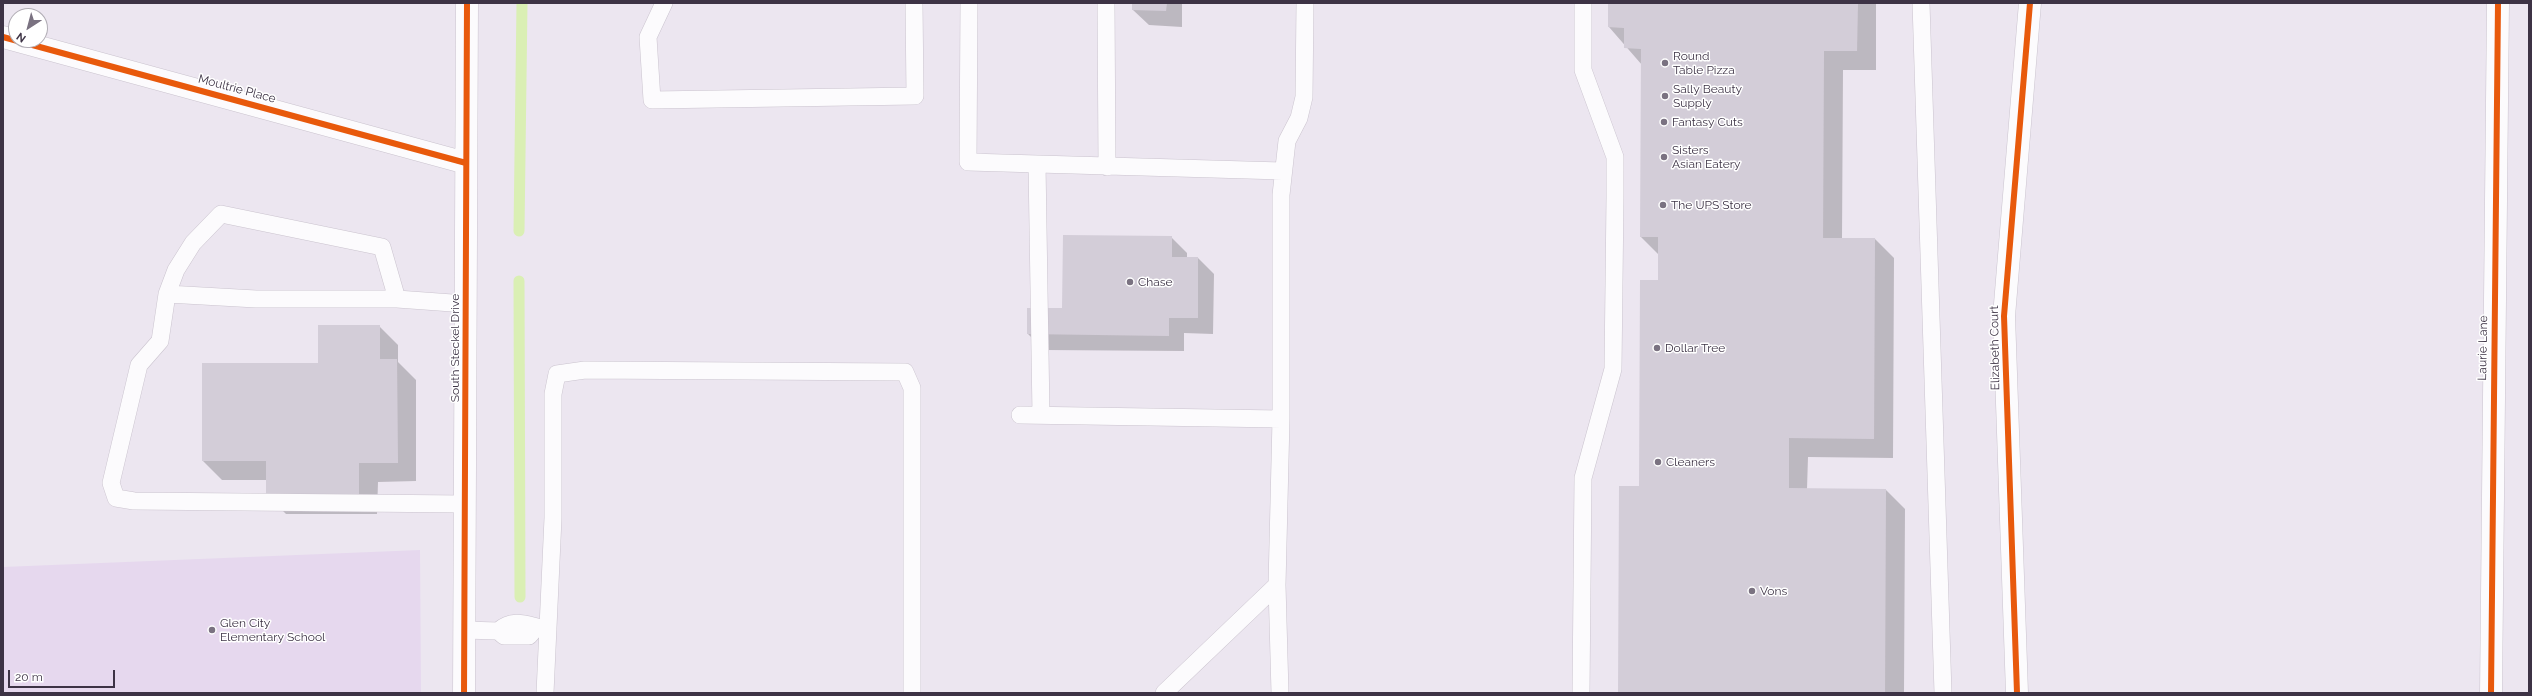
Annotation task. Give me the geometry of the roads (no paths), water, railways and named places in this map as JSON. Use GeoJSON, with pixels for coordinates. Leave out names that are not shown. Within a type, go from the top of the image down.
{"type":"FeatureCollection","features":[{"type":"Feature","properties":{"kind":"street","name":"South Steckel Drive"},"geometry":{"type":"LineString","coordinates":[[464,693],[467,3]]}},
{"type":"Feature","properties":{"kind":"street","name":"Elizabeth Court"},"geometry":{"type":"LineString","coordinates":[[2017,693],[2004,316],[2030,3]]}},
{"type":"Feature","properties":{"kind":"street","name":"Laurie Lane"},"geometry":{"type":"LineString","coordinates":[[2490,693],[2498,3]]}},
{"type":"Feature","properties":{"kind":"street","name":"Moultrie Place"},"geometry":{"type":"LineString","coordinates":[[3,37],[466,163]]}},
{"type":"Feature","properties":{"kind":"lane"},"geometry":{"type":"LineString","coordinates":[[664,3],[648,37],[652,100],[915,96],[914,3]]}},
{"type":"Feature","properties":{"kind":"lane"},"geometry":{"type":"LineString","coordinates":[[969,3],[968,162],[1282,171]]}},
{"type":"Feature","properties":{"kind":"lane"},"geometry":{"type":"LineString","coordinates":[[1106,3],[1107,167]]}},
{"type":"Feature","properties":{"kind":"lane"},"geometry":{"type":"LineString","coordinates":[[1280,693],[1277,585],[1281,419],[1282,171],[1287,141],[1299,118],[1304,97],[1305,3]]}},
{"type":"Feature","properties":{"kind":"lane"},"geometry":{"type":"LineString","coordinates":[[1581,693],[1583,478],[1613,369],[1615,189],[1615,157],[1583,70],[1583,3]]}},
{"type":"Feature","properties":{"kind":"lane"},"geometry":{"type":"LineString","coordinates":[[1921,3],[1943,693]]}},
{"type":"Feature","properties":{"kind":"lane"},"geometry":{"type":"LineString","coordinates":[[1037,164],[1040,415]]}},
{"type":"Feature","properties":{"kind":"lane"},"geometry":{"type":"LineString","coordinates":[[397,299],[382,246],[221,214],[193,243],[176,270],[167,294],[160,341],[139,365],[111,483],[116,498],[134,501],[465,504]]}},
{"type":"Feature","properties":{"kind":"lane"},"geometry":{"type":"LineString","coordinates":[[167,294],[256,299],[397,299],[466,304]]}},
{"type":"Feature","properties":{"kind":"lane"},"geometry":{"type":"LineString","coordinates":[[545,693],[542,628],[553,518],[553,394],[557,374],[585,370],[905,372],[912,388],[912,693]]}},
{"type":"Feature","properties":{"kind":"lane"},"geometry":{"type":"LineString","coordinates":[[1020,415],[1281,419]]}},
{"type":"Feature","properties":{"kind":"lane"},"geometry":{"type":"LineString","coordinates":[[1164,693],[1277,585]]}},
{"type":"Feature","properties":{"kind":"lane"},"geometry":{"type":"LineString","coordinates":[[464,630],[498,631],[506,624],[530,624],[542,628]]}},
{"type":"Feature","properties":{"kind":"waterway"},"geometry":{"type":"LineString","coordinates":[[519,231],[522,3]]}},
{"type":"Feature","properties":{"kind":"waterway"},"geometry":{"type":"LineString","coordinates":[[519,281],[520,597]]}},
{"type":"Feature","properties":{"kind":"place","name":"Round Table Pizza"},"geometry":{"type":"Point","coordinates":[1665,63]}},
{"type":"Feature","properties":{"kind":"place","name":"Sally Beauty Supply"},"geometry":{"type":"Point","coordinates":[1665,96]}},
{"type":"Feature","properties":{"kind":"place","name":"Fantasy Cuts"},"geometry":{"type":"Point","coordinates":[1664,122]}},
{"type":"Feature","properties":{"kind":"place","name":"Sisters Asian Eatery"},"geometry":{"type":"Point","coordinates":[1664,157]}},
{"type":"Feature","properties":{"kind":"place","name":"The UPS Store"},"geometry":{"type":"Point","coordinates":[1663,205]}},
{"type":"Feature","properties":{"kind":"place","name":"Chase"},"geometry":{"type":"Point","coordinates":[1130,282]}},
{"type":"Feature","properties":{"kind":"place","name":"Dollar Tree"},"geometry":{"type":"Point","coordinates":[1657,348]}},
{"type":"Feature","properties":{"kind":"place","name":"Cleaners"},"geometry":{"type":"Point","coordinates":[1658,462]}},
{"type":"Feature","properties":{"kind":"place","name":"Vons"},"geometry":{"type":"Point","coordinates":[1752,591]}},
{"type":"Feature","properties":{"kind":"place","name":"Glen City Elementary School"},"geometry":{"type":"Point","coordinates":[212,630]}}]}
